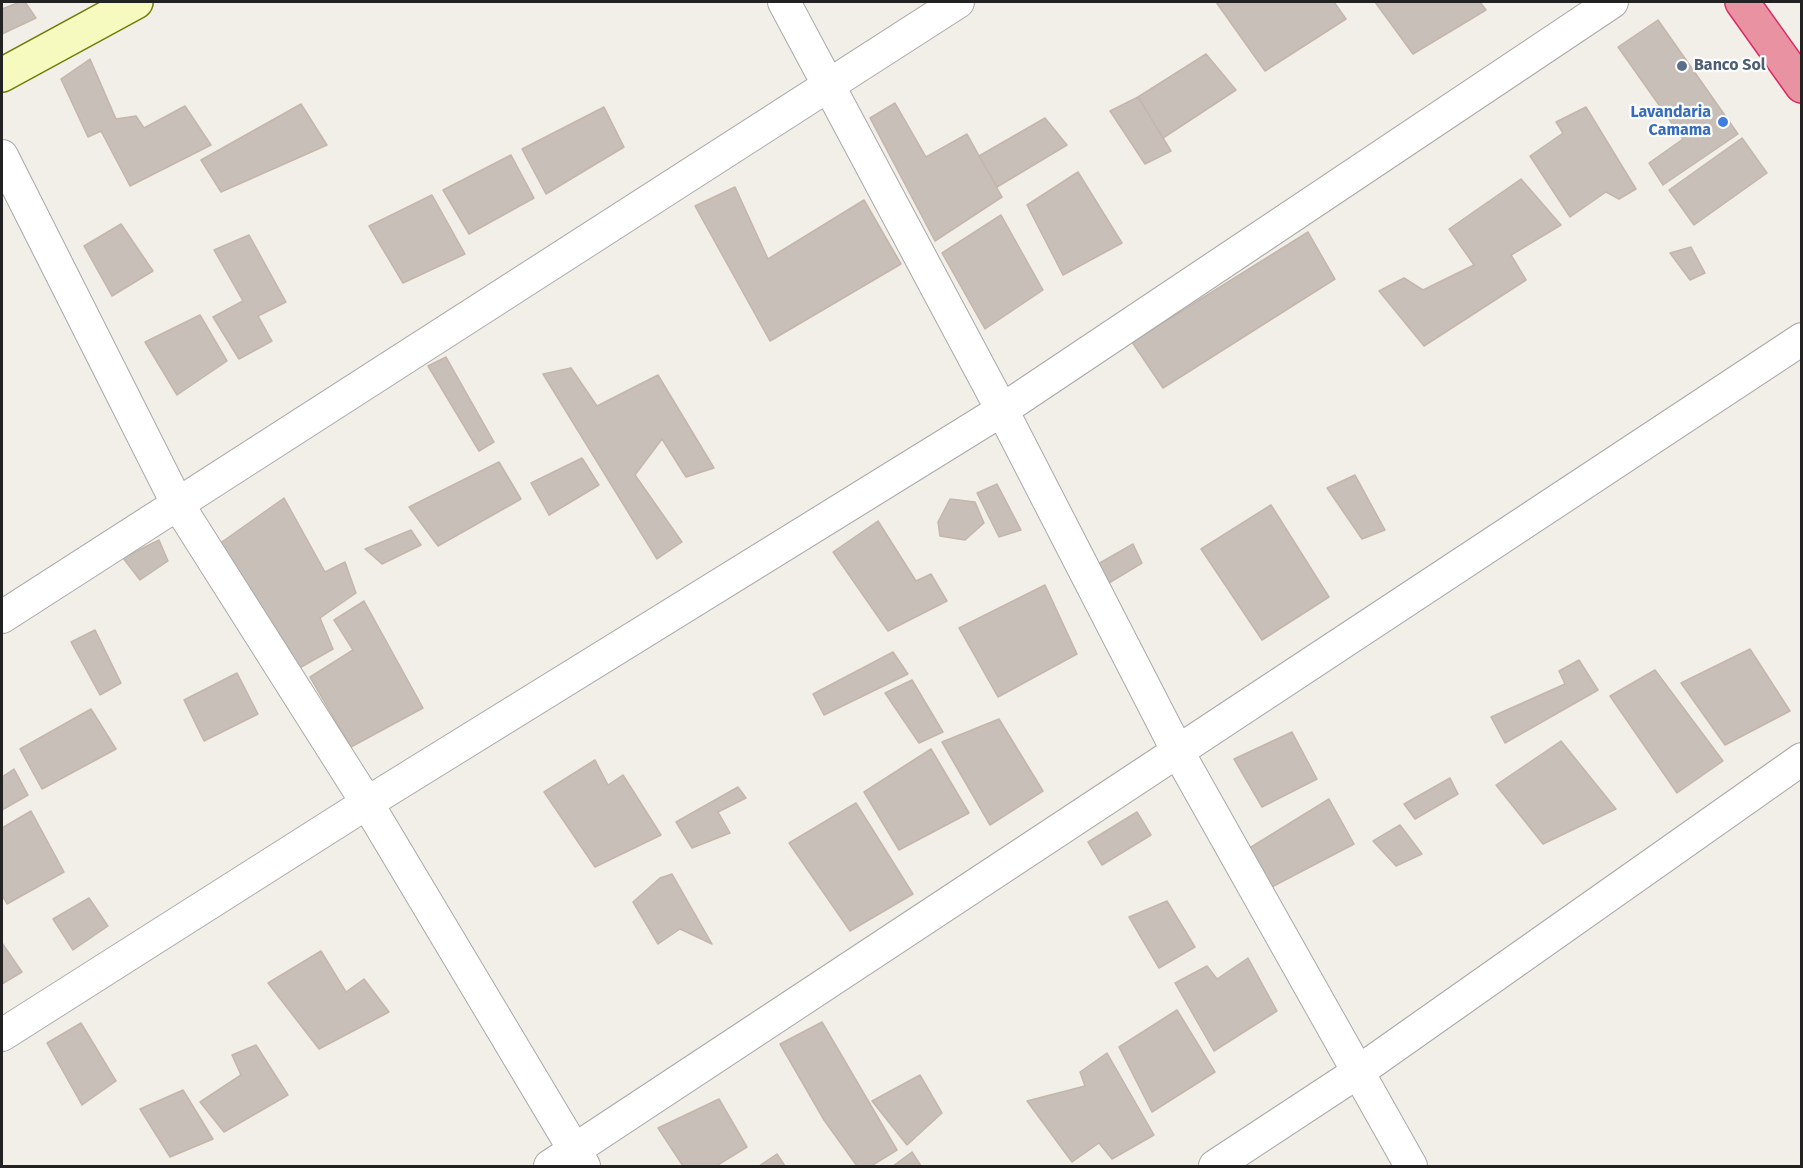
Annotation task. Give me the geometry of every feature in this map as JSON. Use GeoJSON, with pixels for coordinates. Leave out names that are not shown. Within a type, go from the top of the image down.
{"type":"FeatureCollection","features":[{"type":"Feature","properties":{"kind":"highway"},"geometry":{"type":"LineString","coordinates":[[1742,2],[1802,86]]}},
{"type":"Feature","properties":{"kind":"street"},"geometry":{"type":"LineString","coordinates":[[2,75],[136,2]]}},
{"type":"Feature","properties":{"kind":"street"},"geometry":{"type":"LineString","coordinates":[[784,2],[1002,410],[1178,752],[1411,1167]]}},
{"type":"Feature","properties":{"kind":"street"},"geometry":{"type":"LineString","coordinates":[[2,616],[958,2]]}},
{"type":"Feature","properties":{"kind":"street"},"geometry":{"type":"LineString","coordinates":[[2,1035],[366,803],[1002,410],[1612,2]]}},
{"type":"Feature","properties":{"kind":"street"},"geometry":{"type":"LineString","coordinates":[[2,156],[177,503],[366,803],[569,1161],[1178,752],[1802,339]]}},
{"type":"Feature","properties":{"kind":"street"},"geometry":{"type":"LineString","coordinates":[[1215,1167],[1358,1072],[1802,759]]}},
{"type":"Feature","properties":{"kind":"building"},"geometry":{"type":"Polygon","coordinates":[[[25,2],[36,18],[2,34],[2,9],[25,2]]]}},
{"type":"Feature","properties":{"kind":"building"},"geometry":{"type":"Polygon","coordinates":[[[1216,2],[1334,2],[1346,19],[1265,71],[1216,2]]]}},
{"type":"Feature","properties":{"kind":"building"},"geometry":{"type":"Polygon","coordinates":[[[1375,2],[1480,2],[1486,10],[1413,54],[1375,2]]]}},
{"type":"Feature","properties":{"kind":"building"},"geometry":{"type":"Polygon","coordinates":[[[1658,20],[1738,134],[1663,185],[1649,163],[1683,139],[1618,47],[1658,20]]]}},
{"type":"Feature","properties":{"kind":"building"},"geometry":{"type":"Polygon","coordinates":[[[1206,54],[1236,90],[1163,138],[1138,97],[1206,54]]]}},
{"type":"Feature","properties":{"kind":"building"},"geometry":{"type":"Polygon","coordinates":[[[90,59],[116,119],[136,116],[144,128],[185,106],[211,145],[130,186],[101,131],[88,137],[61,79],[90,59]]]}},
{"type":"Feature","properties":{"kind":"building"},"geometry":{"type":"Polygon","coordinates":[[[1138,97],[1171,151],[1145,164],[1110,111],[1138,97]]]}},
{"type":"Feature","properties":{"kind":"building"},"geometry":{"type":"Polygon","coordinates":[[[895,103],[926,157],[967,134],[1002,197],[935,241],[870,118],[895,103]]]}},
{"type":"Feature","properties":{"kind":"building"},"geometry":{"type":"Polygon","coordinates":[[[301,104],[327,145],[221,192],[201,160],[301,104]]]}},
{"type":"Feature","properties":{"kind":"building"},"geometry":{"type":"Polygon","coordinates":[[[604,107],[624,147],[546,194],[522,149],[604,107]]]}},
{"type":"Feature","properties":{"kind":"building"},"geometry":{"type":"Polygon","coordinates":[[[1586,107],[1636,189],[1619,199],[1606,192],[1570,217],[1530,156],[1563,133],[1556,122],[1586,107]]]}},
{"type":"Feature","properties":{"kind":"building"},"geometry":{"type":"Polygon","coordinates":[[[1045,118],[1067,145],[997,187],[979,156],[1045,118]]]}},
{"type":"Feature","properties":{"kind":"building"},"geometry":{"type":"Polygon","coordinates":[[[1742,138],[1767,173],[1694,225],[1669,190],[1742,138]]]}},
{"type":"Feature","properties":{"kind":"building"},"geometry":{"type":"Polygon","coordinates":[[[511,155],[534,198],[469,234],[443,190],[511,155]]]}},
{"type":"Feature","properties":{"kind":"building"},"geometry":{"type":"Polygon","coordinates":[[[1078,172],[1122,243],[1063,275],[1027,205],[1078,172]]]}},
{"type":"Feature","properties":{"kind":"building"},"geometry":{"type":"Polygon","coordinates":[[[1521,179],[1561,225],[1511,255],[1526,280],[1424,346],[1379,291],[1404,278],[1423,290],[1474,265],[1449,229],[1521,179]]]}},
{"type":"Feature","properties":{"kind":"building"},"geometry":{"type":"Polygon","coordinates":[[[735,187],[768,259],[864,200],[901,264],[770,341],[695,206],[735,187]]]}},
{"type":"Feature","properties":{"kind":"building"},"geometry":{"type":"Polygon","coordinates":[[[432,195],[465,254],[403,283],[369,226],[432,195]]]}},
{"type":"Feature","properties":{"kind":"building"},"geometry":{"type":"Polygon","coordinates":[[[1001,215],[1043,290],[985,329],[942,253],[1001,215]]]}},
{"type":"Feature","properties":{"kind":"building"},"geometry":{"type":"Polygon","coordinates":[[[121,224],[153,271],[112,296],[84,246],[121,224]]]}},
{"type":"Feature","properties":{"kind":"building"},"geometry":{"type":"Polygon","coordinates":[[[1308,232],[1335,279],[1163,388],[1132,342],[1308,232]]]}},
{"type":"Feature","properties":{"kind":"building"},"geometry":{"type":"Polygon","coordinates":[[[249,235],[286,302],[258,316],[272,341],[239,359],[213,317],[243,301],[214,250],[249,235]]]}},
{"type":"Feature","properties":{"kind":"building"},"geometry":{"type":"Polygon","coordinates":[[[1691,247],[1705,273],[1690,280],[1670,253],[1691,247]]]}},
{"type":"Feature","properties":{"kind":"building"},"geometry":{"type":"Polygon","coordinates":[[[200,315],[227,361],[177,395],[145,342],[200,315]]]}},
{"type":"Feature","properties":{"kind":"building"},"geometry":{"type":"Polygon","coordinates":[[[446,357],[494,442],[479,451],[428,366],[446,357]]]}},
{"type":"Feature","properties":{"kind":"building"},"geometry":{"type":"Polygon","coordinates":[[[571,368],[597,406],[658,375],[714,468],[686,477],[662,439],[635,475],[682,542],[657,559],[543,374],[571,368]]]}},
{"type":"Feature","properties":{"kind":"building"},"geometry":{"type":"Polygon","coordinates":[[[582,458],[599,485],[549,515],[531,483],[582,458]]]}},
{"type":"Feature","properties":{"kind":"building"},"geometry":{"type":"Polygon","coordinates":[[[499,462],[521,499],[438,546],[409,507],[499,462]]]}},
{"type":"Feature","properties":{"kind":"building"},"geometry":{"type":"Polygon","coordinates":[[[1355,475],[1385,530],[1362,539],[1327,488],[1355,475]]]}},
{"type":"Feature","properties":{"kind":"building"},"geometry":{"type":"Polygon","coordinates":[[[997,484],[1021,530],[999,537],[977,493],[997,484]]]}},
{"type":"Feature","properties":{"kind":"building"},"geometry":{"type":"Polygon","coordinates":[[[284,498],[325,572],[345,562],[356,593],[320,618],[333,649],[296,670],[219,544],[284,498]]]}},
{"type":"Feature","properties":{"kind":"building"},"geometry":{"type":"Polygon","coordinates":[[[950,499],[975,502],[984,523],[965,540],[940,536],[938,522],[950,499]]]}},
{"type":"Feature","properties":{"kind":"building"},"geometry":{"type":"Polygon","coordinates":[[[1271,505],[1329,597],[1262,640],[1201,549],[1271,505]]]}},
{"type":"Feature","properties":{"kind":"building"},"geometry":{"type":"Polygon","coordinates":[[[878,521],[916,581],[931,574],[947,601],[888,631],[833,552],[878,521]]]}},
{"type":"Feature","properties":{"kind":"building"},"geometry":{"type":"Polygon","coordinates":[[[411,530],[421,545],[382,564],[365,549],[411,530]]]}},
{"type":"Feature","properties":{"kind":"building"},"geometry":{"type":"Polygon","coordinates":[[[159,540],[168,561],[140,580],[123,558],[159,540]]]}},
{"type":"Feature","properties":{"kind":"building"},"geometry":{"type":"Polygon","coordinates":[[[1133,544],[1142,563],[1109,583],[1098,564],[1133,544]]]}},
{"type":"Feature","properties":{"kind":"building"},"geometry":{"type":"Polygon","coordinates":[[[1045,585],[1077,654],[998,697],[959,628],[1045,585]]]}},
{"type":"Feature","properties":{"kind":"building"},"geometry":{"type":"Polygon","coordinates":[[[364,601],[423,708],[351,747],[310,677],[353,650],[334,620],[364,601]]]}},
{"type":"Feature","properties":{"kind":"building"},"geometry":{"type":"Polygon","coordinates":[[[95,630],[121,683],[100,695],[71,642],[95,630]]]}},
{"type":"Feature","properties":{"kind":"building"},"geometry":{"type":"Polygon","coordinates":[[[1750,649],[1790,711],[1725,745],[1681,683],[1750,649]]]}},
{"type":"Feature","properties":{"kind":"building"},"geometry":{"type":"Polygon","coordinates":[[[893,652],[908,674],[824,715],[813,694],[893,652]]]}},
{"type":"Feature","properties":{"kind":"building"},"geometry":{"type":"Polygon","coordinates":[[[1579,660],[1598,690],[1505,743],[1491,717],[1565,684],[1559,671],[1579,660]]]}},
{"type":"Feature","properties":{"kind":"building"},"geometry":{"type":"Polygon","coordinates":[[[1655,670],[1723,761],[1677,793],[1610,696],[1655,670]]]}},
{"type":"Feature","properties":{"kind":"building"},"geometry":{"type":"Polygon","coordinates":[[[237,673],[258,714],[204,741],[184,700],[237,673]]]}},
{"type":"Feature","properties":{"kind":"building"},"geometry":{"type":"Polygon","coordinates":[[[912,680],[943,732],[919,743],[885,693],[912,680]]]}},
{"type":"Feature","properties":{"kind":"building"},"geometry":{"type":"Polygon","coordinates":[[[91,709],[116,749],[42,789],[20,749],[91,709]]]}},
{"type":"Feature","properties":{"kind":"building"},"geometry":{"type":"Polygon","coordinates":[[[999,719],[1043,791],[990,825],[942,742],[999,719]]]}},
{"type":"Feature","properties":{"kind":"building"},"geometry":{"type":"Polygon","coordinates":[[[1292,732],[1317,779],[1262,807],[1234,759],[1292,732]]]}},
{"type":"Feature","properties":{"kind":"building"},"geometry":{"type":"Polygon","coordinates":[[[1561,741],[1616,809],[1543,844],[1496,785],[1561,741]]]}},
{"type":"Feature","properties":{"kind":"building"},"geometry":{"type":"Polygon","coordinates":[[[931,749],[969,813],[899,850],[864,792],[931,749]]]}},
{"type":"Feature","properties":{"kind":"building"},"geometry":{"type":"Polygon","coordinates":[[[595,760],[608,785],[623,775],[661,835],[595,867],[544,792],[595,760]]]}},
{"type":"Feature","properties":{"kind":"building"},"geometry":{"type":"Polygon","coordinates":[[[14,769],[28,795],[2,810],[2,777],[14,769]]]}},
{"type":"Feature","properties":{"kind":"building"},"geometry":{"type":"Polygon","coordinates":[[[1450,778],[1458,794],[1415,819],[1404,804],[1450,778]]]}},
{"type":"Feature","properties":{"kind":"building"},"geometry":{"type":"Polygon","coordinates":[[[738,787],[746,798],[718,812],[730,833],[692,848],[676,822],[738,787]]]}},
{"type":"Feature","properties":{"kind":"building"},"geometry":{"type":"Polygon","coordinates":[[[1329,799],[1354,844],[1266,890],[1243,852],[1329,799]]]}},
{"type":"Feature","properties":{"kind":"building"},"geometry":{"type":"Polygon","coordinates":[[[856,803],[913,894],[850,931],[789,843],[856,803]]]}},
{"type":"Feature","properties":{"kind":"building"},"geometry":{"type":"Polygon","coordinates":[[[31,811],[64,872],[7,904],[2,895],[2,828],[31,811]]]}},
{"type":"Feature","properties":{"kind":"building"},"geometry":{"type":"Polygon","coordinates":[[[1137,812],[1151,835],[1102,865],[1088,842],[1137,812]]]}},
{"type":"Feature","properties":{"kind":"building"},"geometry":{"type":"Polygon","coordinates":[[[1400,825],[1422,854],[1396,866],[1373,841],[1400,825]]]}},
{"type":"Feature","properties":{"kind":"building"},"geometry":{"type":"Polygon","coordinates":[[[672,874],[712,944],[680,929],[658,944],[633,902],[660,878],[672,874]]]}},
{"type":"Feature","properties":{"kind":"building"},"geometry":{"type":"Polygon","coordinates":[[[89,898],[108,926],[73,950],[53,919],[89,898]]]}},
{"type":"Feature","properties":{"kind":"building"},"geometry":{"type":"Polygon","coordinates":[[[1167,901],[1195,947],[1159,968],[1129,917],[1167,901]]]}},
{"type":"Feature","properties":{"kind":"building"},"geometry":{"type":"Polygon","coordinates":[[[2,943],[22,972],[2,984],[2,943]]]}},
{"type":"Feature","properties":{"kind":"building"},"geometry":{"type":"Polygon","coordinates":[[[321,951],[346,992],[364,979],[389,1012],[319,1049],[268,983],[321,951]]]}},
{"type":"Feature","properties":{"kind":"building"},"geometry":{"type":"Polygon","coordinates":[[[1248,958],[1277,1011],[1214,1051],[1175,983],[1207,966],[1217,979],[1248,958]]]}},
{"type":"Feature","properties":{"kind":"building"},"geometry":{"type":"Polygon","coordinates":[[[1177,1010],[1215,1072],[1152,1112],[1119,1047],[1177,1010]]]}},
{"type":"Feature","properties":{"kind":"building"},"geometry":{"type":"Polygon","coordinates":[[[822,1022],[897,1150],[871,1166],[857,1166],[824,1120],[780,1044],[822,1022]]]}},
{"type":"Feature","properties":{"kind":"building"},"geometry":{"type":"Polygon","coordinates":[[[81,1023],[116,1081],[82,1105],[47,1043],[81,1023]]]}},
{"type":"Feature","properties":{"kind":"building"},"geometry":{"type":"Polygon","coordinates":[[[256,1045],[288,1095],[224,1132],[200,1102],[241,1075],[232,1055],[256,1045]]]}},
{"type":"Feature","properties":{"kind":"building"},"geometry":{"type":"Polygon","coordinates":[[[1107,1053],[1154,1135],[1112,1159],[1099,1143],[1072,1162],[1027,1101],[1085,1086],[1080,1072],[1107,1053]]]}},
{"type":"Feature","properties":{"kind":"building"},"geometry":{"type":"Polygon","coordinates":[[[920,1075],[942,1113],[907,1145],[872,1101],[920,1075]]]}},
{"type":"Feature","properties":{"kind":"building"},"geometry":{"type":"Polygon","coordinates":[[[183,1090],[213,1139],[170,1157],[140,1109],[183,1090]]]}},
{"type":"Feature","properties":{"kind":"building"},"geometry":{"type":"Polygon","coordinates":[[[719,1099],[747,1147],[716,1166],[683,1166],[658,1128],[719,1099]]]}},
{"type":"Feature","properties":{"kind":"building"},"geometry":{"type":"Polygon","coordinates":[[[912,1152],[921,1166],[893,1166],[912,1152]]]}},
{"type":"Feature","properties":{"kind":"building"},"geometry":{"type":"Polygon","coordinates":[[[777,1154],[785,1166],[759,1166],[777,1154]]]}},
{"type":"Feature","properties":{"kind":"place","name":"Banco Sol"},"geometry":{"type":"Point","coordinates":[1682,66]}},
{"type":"Feature","properties":{"kind":"place","name":"Lavandaria Camama"},"geometry":{"type":"Point","coordinates":[1723,122]}}]}
